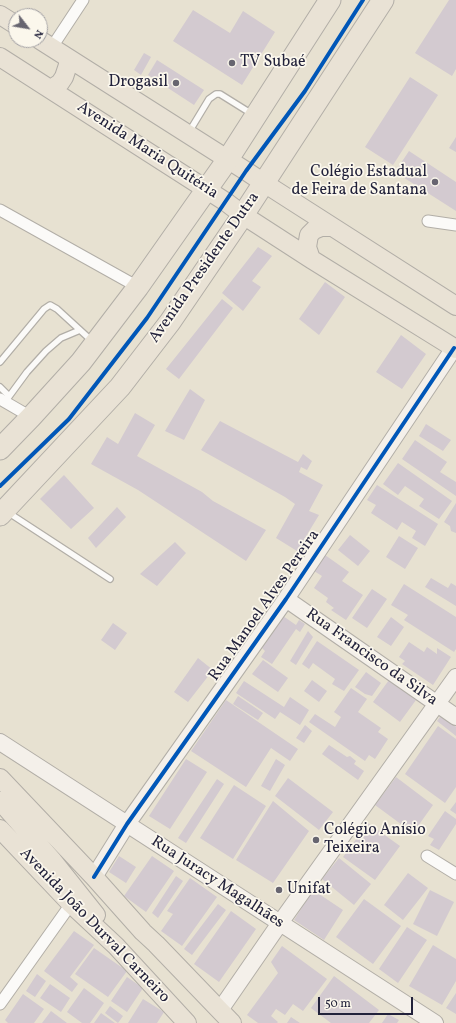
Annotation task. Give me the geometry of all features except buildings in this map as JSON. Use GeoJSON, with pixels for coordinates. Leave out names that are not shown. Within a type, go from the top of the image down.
{"type":"FeatureCollection","features":[{"type":"Feature","properties":{"kind":"highway"},"geometry":{"type":"LineString","coordinates":[[0,449],[81,362],[138,287],[228,160],[330,0]]}},
{"type":"Feature","properties":{"kind":"highway","name":"Avenida Presidente Dutra"},"geometry":{"type":"LineString","coordinates":[[2,513],[120,387],[170,322],[244,215],[383,0]]}},
{"type":"Feature","properties":{"kind":"main road"},"geometry":{"type":"LineString","coordinates":[[48,45],[246,170],[456,306]]}},
{"type":"Feature","properties":{"kind":"main road","name":"Avenida Maria Quitéria"},"geometry":{"type":"LineString","coordinates":[[0,57],[52,89],[244,215],[455,348]]}},
{"type":"Feature","properties":{"kind":"main road"},"geometry":{"type":"LineString","coordinates":[[52,89],[60,83],[64,77],[68,58]]}},
{"type":"Feature","properties":{"kind":"main road"},"geometry":{"type":"LineString","coordinates":[[312,258],[307,247],[309,235],[320,227],[332,227]]}},
{"type":"Feature","properties":{"kind":"main road","name":"Avenida João Durval Carneiro"},"geometry":{"type":"LineString","coordinates":[[0,778],[94,877],[135,924],[226,1017]]}},
{"type":"Feature","properties":{"kind":"main road"},"geometry":{"type":"LineString","coordinates":[[0,801],[53,861],[88,904],[116,946]]}},
{"type":"Feature","properties":{"kind":"main road","name":"Avenida João Durval Carneiro"},"geometry":{"type":"LineString","coordinates":[[0,828],[72,904],[116,946],[187,1023]]}},
{"type":"Feature","properties":{"kind":"main road"},"geometry":{"type":"LineString","coordinates":[[53,861],[117,912],[135,924]]}},
{"type":"Feature","properties":{"kind":"street"},"geometry":{"type":"LineString","coordinates":[[48,42],[84,0]]}},
{"type":"Feature","properties":{"kind":"street"},"geometry":{"type":"LineString","coordinates":[[0,210],[138,287]]}},
{"type":"Feature","properties":{"kind":"street"},"geometry":{"type":"LineString","coordinates":[[428,221],[456,225]]}},
{"type":"Feature","properties":{"kind":"street","name":"Rua Manoel Alves Pereira"},"geometry":{"type":"LineString","coordinates":[[94,877],[127,824],[286,599],[455,348]]}},
{"type":"Feature","properties":{"kind":"street"},"geometry":{"type":"LineString","coordinates":[[5,399],[31,417]]}},
{"type":"Feature","properties":{"kind":"street","name":"Rua Francisco da Silva"},"geometry":{"type":"LineString","coordinates":[[286,599],[456,717]]}},
{"type":"Feature","properties":{"kind":"street"},"geometry":{"type":"LineString","coordinates":[[226,1017],[280,923],[456,677]]}},
{"type":"Feature","properties":{"kind":"street","name":"Rua Juracy Magalhães"},"geometry":{"type":"LineString","coordinates":[[0,742],[435,1023]]}},
{"type":"Feature","properties":{"kind":"street"},"geometry":{"type":"LineString","coordinates":[[427,856],[456,874]]}},
{"type":"Feature","properties":{"kind":"street"},"geometry":{"type":"LineString","coordinates":[[0,1004],[72,904]]}},
{"type":"Feature","properties":{"kind":"lane"},"geometry":{"type":"LineString","coordinates":[[188,134],[209,99],[216,94],[220,94],[255,116]]}},
{"type":"Feature","properties":{"kind":"lane"},"geometry":{"type":"LineString","coordinates":[[0,362],[44,309],[50,305],[57,309],[95,344]]}},
{"type":"Feature","properties":{"kind":"lane"},"geometry":{"type":"LineString","coordinates":[[0,387],[5,399],[46,351],[61,338],[80,330]]}},
{"type":"Feature","properties":{"kind":"lane"},"geometry":{"type":"LineString","coordinates":[[2,513],[110,579]]}},
{"type":"Feature","properties":{"kind":"cycle path"},"geometry":{"type":"LineString","coordinates":[[0,486],[69,419],[147,318],[246,171],[305,91],[363,0]]}},
{"type":"Feature","properties":{"kind":"cycle path"},"geometry":{"type":"LineString","coordinates":[[94,877],[127,824],[286,599],[454,348]]}},
{"type":"Feature","properties":{"kind":"place","name":"TV Subaé"},"geometry":{"type":"Point","coordinates":[232,63]}},
{"type":"Feature","properties":{"kind":"place","name":"Drogasil"},"geometry":{"type":"Point","coordinates":[176,83]}},
{"type":"Feature","properties":{"kind":"place","name":"Colégio Estadual de Feira de Santana"},"geometry":{"type":"Point","coordinates":[435,182]}},
{"type":"Feature","properties":{"kind":"place","name":"Colégio Anísio Teixeira"},"geometry":{"type":"Point","coordinates":[316,840]}},
{"type":"Feature","properties":{"kind":"place","name":"Unifat"},"geometry":{"type":"Point","coordinates":[279,890]}}]}
